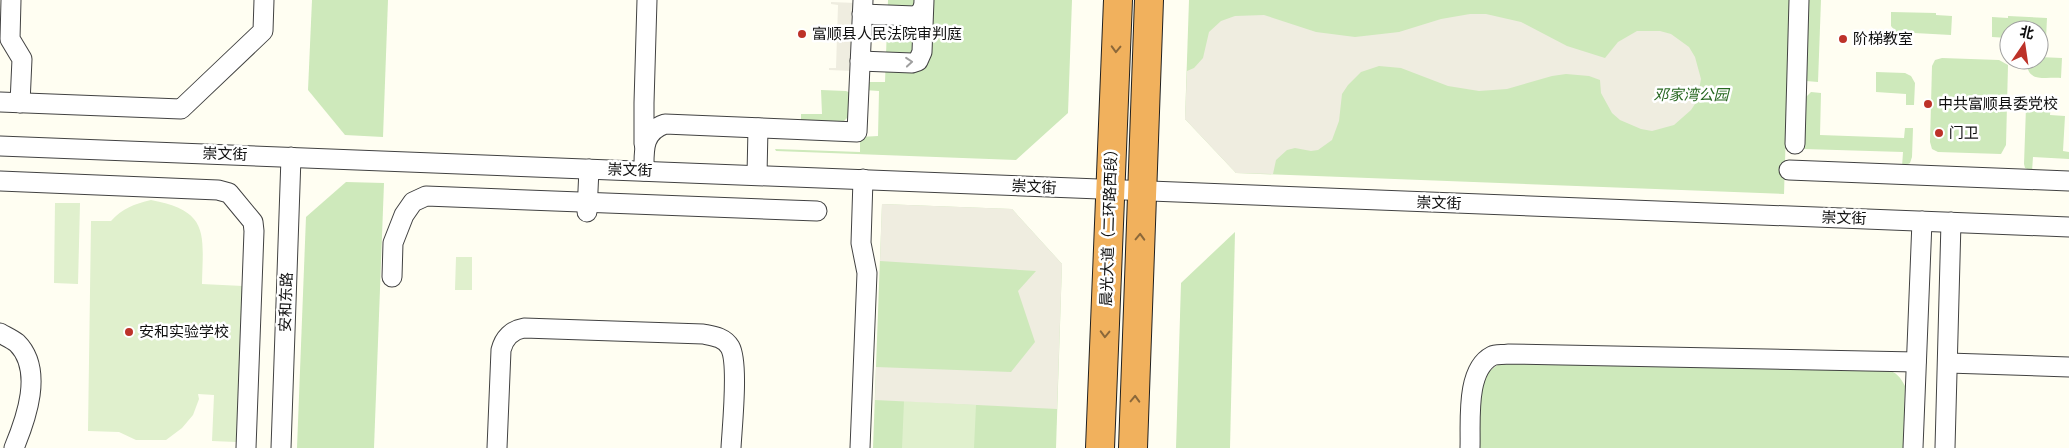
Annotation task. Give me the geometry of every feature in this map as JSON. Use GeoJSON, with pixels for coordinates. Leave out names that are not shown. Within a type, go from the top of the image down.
{"type":"FeatureCollection","features":[{"type":"Feature","properties":{"kind":"highway","name":"晨光大道（二环路西段）"},"geometry":{"type":"LineString","coordinates":[[1100,448],[1118,0]]}},
{"type":"Feature","properties":{"kind":"highway"},"geometry":{"type":"LineString","coordinates":[[1133,448],[1149,0]]}},
{"type":"Feature","properties":{"kind":"street"},"geometry":{"type":"LineString","coordinates":[[11,0],[10,39],[22,59],[20,103]]}},
{"type":"Feature","properties":{"kind":"street"},"geometry":{"type":"LineString","coordinates":[[0,102],[181,110],[263,31],[264,0]]}},
{"type":"Feature","properties":{"kind":"street"},"geometry":{"type":"LineString","coordinates":[[644,171],[647,0]]}},
{"type":"Feature","properties":{"kind":"street"},"geometry":{"type":"LineString","coordinates":[[1795,144],[1799,0]]}},
{"type":"Feature","properties":{"kind":"street"},"geometry":{"type":"LineString","coordinates":[[644,103],[650,118],[664,124],[858,132],[862,7],[915,16],[920,13],[923,4]]}},
{"type":"Feature","properties":{"kind":"street"},"geometry":{"type":"LineString","coordinates":[[860,61],[912,63],[918,61],[922,52],[923,4]]}},
{"type":"Feature","properties":{"kind":"street"},"geometry":{"type":"LineString","coordinates":[[644,144],[650,132],[664,124]]}},
{"type":"Feature","properties":{"kind":"street"},"geometry":{"type":"LineString","coordinates":[[756,175],[758,128]]}},
{"type":"Feature","properties":{"kind":"street","name":"崇文街"},"geometry":{"type":"LineString","coordinates":[[0,146],[863,179],[1110,191],[2069,227]]}},
{"type":"Feature","properties":{"kind":"street","name":"安和东路"},"geometry":{"type":"LineString","coordinates":[[281,448],[292,157]]}},
{"type":"Feature","properties":{"kind":"street"},"geometry":{"type":"LineString","coordinates":[[588,207],[589,169]]}},
{"type":"Feature","properties":{"kind":"street"},"geometry":{"type":"LineString","coordinates":[[1789,170],[2069,181]]}},
{"type":"Feature","properties":{"kind":"street"},"geometry":{"type":"LineString","coordinates":[[860,448],[867,272],[861,249],[863,179]]}},
{"type":"Feature","properties":{"kind":"street"},"geometry":{"type":"LineString","coordinates":[[0,181],[218,190],[229,194],[253,222],[254,231],[246,448]]}},
{"type":"Feature","properties":{"kind":"street"},"geometry":{"type":"LineString","coordinates":[[392,277],[394,243],[408,208],[419,198],[433,196],[588,207],[817,210]]}},
{"type":"Feature","properties":{"kind":"street"},"geometry":{"type":"LineString","coordinates":[[1913,448],[1922,221]]}},
{"type":"Feature","properties":{"kind":"street"},"geometry":{"type":"LineString","coordinates":[[1946,448],[1951,222]]}},
{"type":"Feature","properties":{"kind":"street"},"geometry":{"type":"LineString","coordinates":[[497,448],[502,343],[510,333],[524,328],[703,334],[720,338],[730,346],[734,361],[731,448]]}},
{"type":"Feature","properties":{"kind":"street"},"geometry":{"type":"LineString","coordinates":[[0,333],[17,344],[28,362],[31,387],[27,416],[14,448]]}},
{"type":"Feature","properties":{"kind":"street"},"geometry":{"type":"LineString","coordinates":[[1470,448],[1474,377],[1481,366],[1492,356],[1508,354],[1916,362]]}},
{"type":"Feature","properties":{"kind":"street"},"geometry":{"type":"LineString","coordinates":[[1948,363],[2069,367]]}},
{"type":"Feature","properties":{"kind":"green space"},"geometry":{"type":"Polygon","coordinates":[[[312,0],[388,0],[383,137],[345,135],[308,90],[312,0]]]}},
{"type":"Feature","properties":{"kind":"green space"},"geometry":{"type":"Polygon","coordinates":[[[888,0],[1072,0],[1068,113],[1016,160],[776,151],[775,149],[860,152],[860,137],[878,136],[879,91],[864,90],[868,82],[885,82],[888,0]]]}},
{"type":"Feature","properties":{"kind":"green space","name":"邓家湾公园"},"geometry":{"type":"Polygon","coordinates":[[[1189,0],[1790,0],[1784,194],[1236,173],[1185,119],[1189,0]]]}},
{"type":"Feature","properties":{"kind":"green space"},"geometry":{"type":"Polygon","coordinates":[[[1809,0],[1821,0],[1818,82],[1806,81],[1809,0]]]}},
{"type":"Feature","properties":{"kind":"green space"},"geometry":{"type":"Polygon","coordinates":[[[1891,12],[1936,13],[1936,15],[1952,16],[1951,35],[1896,32],[1891,26],[1891,12]]]}},
{"type":"Feature","properties":{"kind":"green space"},"geometry":{"type":"Polygon","coordinates":[[[2008,16],[2047,18],[2047,20],[1999,20],[1999,37],[1992,37],[1992,17],[2008,18],[2008,16]]]}},
{"type":"Feature","properties":{"kind":"green space"},"geometry":{"type":"Polygon","coordinates":[[[2049,57],[2062,58],[2061,78],[2042,78],[2033,76],[2028,70],[2049,70],[2049,57]]]}},
{"type":"Feature","properties":{"kind":"green space"},"geometry":{"type":"Polygon","coordinates":[[[1942,58],[1999,60],[1999,70],[2008,70],[2006,145],[2001,154],[1938,152],[1932,149],[1930,142],[1932,66],[1935,60],[1942,58]]]}},
{"type":"Feature","properties":{"kind":"green space"},"geometry":{"type":"Polygon","coordinates":[[[1876,72],[1905,73],[1911,76],[1915,83],[1914,105],[1906,105],[1906,94],[1876,92],[1876,72]]]}},
{"type":"Feature","properties":{"kind":"green space"},"geometry":{"type":"Polygon","coordinates":[[[821,90],[851,93],[849,116],[842,123],[801,125],[801,114],[822,114],[821,90]]]}},
{"type":"Feature","properties":{"kind":"green space"},"geometry":{"type":"Polygon","coordinates":[[[1811,92],[1821,93],[1820,135],[1904,138],[1905,128],[1913,128],[1910,163],[1902,167],[1903,152],[1804,149],[1806,97],[1811,92]]]}},
{"type":"Feature","properties":{"kind":"green space"},"geometry":{"type":"Polygon","coordinates":[[[2033,100],[2051,101],[2050,115],[2065,116],[2063,151],[2069,152],[2069,159],[2033,157],[2032,171],[2025,168],[2024,164],[2026,107],[2033,100]]]}},
{"type":"Feature","properties":{"kind":"green space"},"geometry":{"type":"Polygon","coordinates":[[[346,182],[384,183],[374,448],[297,448],[306,217],[346,182]]]}},
{"type":"Feature","properties":{"kind":"green space"},"geometry":{"type":"Polygon","coordinates":[[[151,200],[184,211],[193,218],[199,227],[203,251],[202,284],[243,286],[236,442],[212,441],[214,395],[198,394],[199,399],[193,415],[182,428],[166,440],[136,440],[119,432],[88,431],[91,221],[111,221],[129,207],[151,200]]]}},
{"type":"Feature","properties":{"kind":"green space"},"geometry":{"type":"Polygon","coordinates":[[[55,203],[80,203],[78,284],[54,283],[55,203]]]}},
{"type":"Feature","properties":{"kind":"green space"},"geometry":{"type":"Polygon","coordinates":[[[882,204],[1012,209],[1062,264],[1056,448],[873,448],[882,204]]]}},
{"type":"Feature","properties":{"kind":"green space"},"geometry":{"type":"Polygon","coordinates":[[[1235,232],[1230,448],[1176,448],[1181,283],[1235,232]]]}},
{"type":"Feature","properties":{"kind":"green space"},"geometry":{"type":"Polygon","coordinates":[[[456,257],[472,257],[472,290],[455,290],[456,257]]]}},
{"type":"Feature","properties":{"kind":"green space"},"geometry":{"type":"Polygon","coordinates":[[[1500,363],[1886,370],[1898,375],[1905,386],[1903,448],[1479,448],[1481,387],[1486,375],[1500,363]]]}},
{"type":"Feature","properties":{"kind":"green space"},"geometry":{"type":"Polygon","coordinates":[[[904,401],[976,405],[974,448],[902,448],[904,401]]]}},
{"type":"Feature","properties":{"kind":"shaded area"},"geometry":{"type":"Polygon","coordinates":[[[831,2],[856,3],[853,71],[829,70],[829,68],[836,68],[838,5],[831,4],[831,2]]]}},
{"type":"Feature","properties":{"kind":"shaded area"},"geometry":{"type":"Polygon","coordinates":[[[1470,14],[1486,14],[1521,22],[1567,46],[1605,58],[1618,42],[1637,31],[1660,31],[1671,34],[1689,47],[1695,57],[1701,79],[1697,101],[1691,110],[1674,125],[1652,131],[1641,129],[1620,120],[1612,113],[1601,93],[1600,80],[1589,76],[1566,74],[1552,76],[1507,89],[1479,91],[1448,86],[1401,68],[1379,66],[1361,72],[1342,94],[1339,121],[1332,140],[1318,150],[1311,151],[1295,148],[1287,150],[1276,160],[1273,174],[1236,173],[1185,119],[1187,71],[1194,68],[1203,58],[1209,32],[1221,21],[1235,16],[1264,15],[1316,32],[1355,37],[1399,32],[1441,19],[1470,14]]]}},
{"type":"Feature","properties":{"kind":"shaded area"},"geometry":{"type":"Polygon","coordinates":[[[882,204],[1012,209],[1062,264],[1057,409],[875,400],[876,367],[1011,372],[1035,342],[1018,291],[1036,271],[880,261],[882,204]]]}},
{"type":"Feature","properties":{"kind":"place","name":"富顺县人民法院审判庭"},"geometry":{"type":"Point","coordinates":[802,34]}},
{"type":"Feature","properties":{"kind":"place","name":"阶梯教室"},"geometry":{"type":"Point","coordinates":[1843,39]}},
{"type":"Feature","properties":{"kind":"place","name":"中共富顺县委党校"},"geometry":{"type":"Point","coordinates":[1928,104]}},
{"type":"Feature","properties":{"kind":"place","name":"门卫"},"geometry":{"type":"Point","coordinates":[1939,133]}},
{"type":"Feature","properties":{"kind":"place","name":"安和实验学校"},"geometry":{"type":"Point","coordinates":[129,332]}}]}
